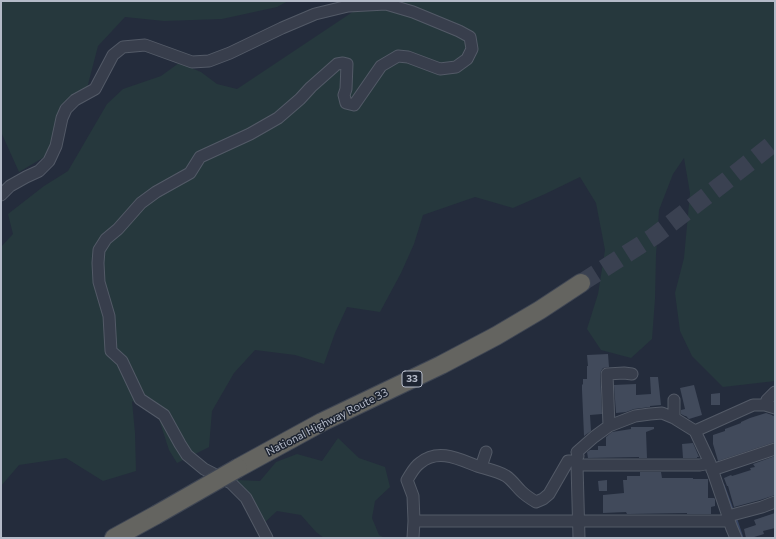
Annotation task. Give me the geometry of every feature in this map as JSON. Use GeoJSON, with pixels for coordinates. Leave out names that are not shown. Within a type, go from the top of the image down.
{"type":"FeatureCollection","features":[{"type":"Feature","properties":{"kind":"highway","name":"National Highway Route 33"},"geometry":{"type":"LineString","coordinates":[[114,538],[322,422],[441,365],[496,336],[540,310],[581,283]]}},
{"type":"Feature","properties":{"kind":"street"},"geometry":{"type":"LineString","coordinates":[[1,195],[10,186],[38,171],[49,161],[56,146],[62,118],[66,109],[75,100],[95,89],[113,55],[124,46],[145,45],[192,62],[209,61],[315,14],[348,6],[386,4],[413,12],[470,37],[472,49],[466,59],[456,67],[440,69],[408,57],[398,56],[381,66],[354,105],[346,104],[344,95],[346,89],[347,64],[337,64],[278,118],[250,134],[200,157],[190,173],[156,192],[141,203],[118,229],[106,239],[99,250],[99,282],[110,316],[111,351],[122,361],[140,399],[164,415],[187,455],[204,470],[232,483],[246,498],[267,538]]}},
{"type":"Feature","properties":{"kind":"street"},"geometry":{"type":"LineString","coordinates":[[609,426],[606,374],[632,374]]}},
{"type":"Feature","properties":{"kind":"street"},"geometry":{"type":"LineString","coordinates":[[695,431],[752,405],[770,406],[767,400],[775,392]]}},
{"type":"Feature","properties":{"kind":"street"},"geometry":{"type":"LineString","coordinates":[[674,400],[674,418]]}},
{"type":"Feature","properties":{"kind":"street"},"geometry":{"type":"LineString","coordinates":[[579,538],[576,463],[578,456],[577,452],[609,426],[635,416],[662,413],[674,418],[695,431],[711,466],[736,538]]}},
{"type":"Feature","properties":{"kind":"street"},"geometry":{"type":"LineString","coordinates":[[413,538],[413,496],[407,480],[419,463],[436,455],[451,456],[500,473],[506,476],[536,502],[549,494],[568,461],[576,463],[711,466],[775,449]]}},
{"type":"Feature","properties":{"kind":"street"},"geometry":{"type":"LineString","coordinates":[[481,467],[486,452]]}},
{"type":"Feature","properties":{"kind":"street"},"geometry":{"type":"LineString","coordinates":[[414,521],[578,522],[728,518],[775,502]]}},
{"type":"Feature","properties":{"kind":"shaded area"},"geometry":{"type":"Polygon","coordinates":[[[1,1],[288,1],[277,7],[222,19],[164,21],[125,17],[98,46],[85,96],[70,107],[46,156],[19,172],[1,132],[1,1]]]}},
{"type":"Feature","properties":{"kind":"shaded area"},"geometry":{"type":"Polygon","coordinates":[[[369,1],[775,1],[775,381],[723,387],[692,356],[680,331],[675,293],[684,258],[690,193],[684,158],[673,174],[659,210],[652,339],[631,358],[601,350],[587,329],[598,294],[605,250],[596,203],[580,177],[513,208],[475,197],[423,215],[414,244],[401,273],[380,312],[347,307],[335,333],[324,364],[295,355],[255,350],[234,373],[212,411],[209,447],[177,463],[169,450],[158,416],[132,401],[136,471],[103,481],[66,458],[19,465],[1,486],[1,247],[13,234],[8,214],[44,186],[68,171],[107,104],[123,89],[161,76],[179,63],[201,72],[217,84],[237,89],[369,1]]]}},
{"type":"Feature","properties":{"kind":"shaded area"},"geometry":{"type":"Polygon","coordinates":[[[338,438],[359,458],[385,467],[390,487],[375,501],[372,518],[379,535],[385,538],[324,538],[316,532],[301,515],[277,511],[264,523],[245,508],[231,486],[237,480],[260,481],[276,462],[297,454],[322,461],[338,438]]]}},
{"type":"Feature","properties":{"kind":"building"},"geometry":{"type":"Polygon","coordinates":[[[608,354],[609,367],[603,368],[600,374],[602,414],[590,415],[591,431],[584,436],[582,385],[583,379],[587,379],[587,355],[608,354]]]}},
{"type":"Feature","properties":{"kind":"building"},"geometry":{"type":"Polygon","coordinates":[[[650,377],[658,377],[661,405],[616,413],[614,385],[636,384],[636,395],[651,394],[650,377]]]}},
{"type":"Feature","properties":{"kind":"building"},"geometry":{"type":"Polygon","coordinates":[[[694,385],[702,415],[689,419],[681,414],[681,410],[685,409],[680,388],[694,385]]]}},
{"type":"Feature","properties":{"kind":"building"},"geometry":{"type":"Polygon","coordinates":[[[720,393],[720,405],[711,405],[711,394],[720,393]]]}},
{"type":"Feature","properties":{"kind":"building"},"geometry":{"type":"Polygon","coordinates":[[[766,413],[773,416],[775,415],[775,442],[718,461],[713,444],[713,435],[725,431],[725,429],[750,418],[766,413]]]}},
{"type":"Feature","properties":{"kind":"building"},"geometry":{"type":"Polygon","coordinates":[[[631,427],[654,427],[654,429],[646,432],[647,458],[588,458],[587,452],[590,450],[598,450],[598,446],[606,446],[606,437],[612,432],[631,429],[631,427]]]}},
{"type":"Feature","properties":{"kind":"building"},"geometry":{"type":"Polygon","coordinates":[[[693,443],[699,457],[683,458],[682,444],[693,443]]]}},
{"type":"Feature","properties":{"kind":"building"},"geometry":{"type":"Polygon","coordinates":[[[775,456],[775,495],[734,507],[724,478],[751,470],[750,468],[755,467],[753,464],[775,456]]]}},
{"type":"Feature","properties":{"kind":"building"},"geometry":{"type":"Polygon","coordinates":[[[640,472],[661,472],[662,478],[708,479],[708,498],[715,499],[715,506],[711,507],[711,514],[627,514],[626,512],[603,513],[603,495],[624,493],[623,480],[627,480],[627,476],[640,476],[640,472]]]}},
{"type":"Feature","properties":{"kind":"building"},"geometry":{"type":"Polygon","coordinates":[[[607,480],[607,491],[599,491],[598,481],[607,480]]]}},
{"type":"Feature","properties":{"kind":"building"},"geometry":{"type":"Polygon","coordinates":[[[775,513],[775,528],[763,531],[764,534],[746,538],[744,529],[756,525],[754,520],[775,513]]]}},
{"type":"Feature","properties":{"kind":"waterway"},"geometry":{"type":"LineString","coordinates":[[723,485],[733,512]]}},
{"type":"Feature","properties":{"kind":"waterway"},"geometry":{"type":"LineString","coordinates":[[735,517],[742,538]]}},
{"type":"Feature","properties":{"kind":"tunnel"},"geometry":{"type":"LineString","coordinates":[[581,283],[653,237],[775,142]]}}]}
